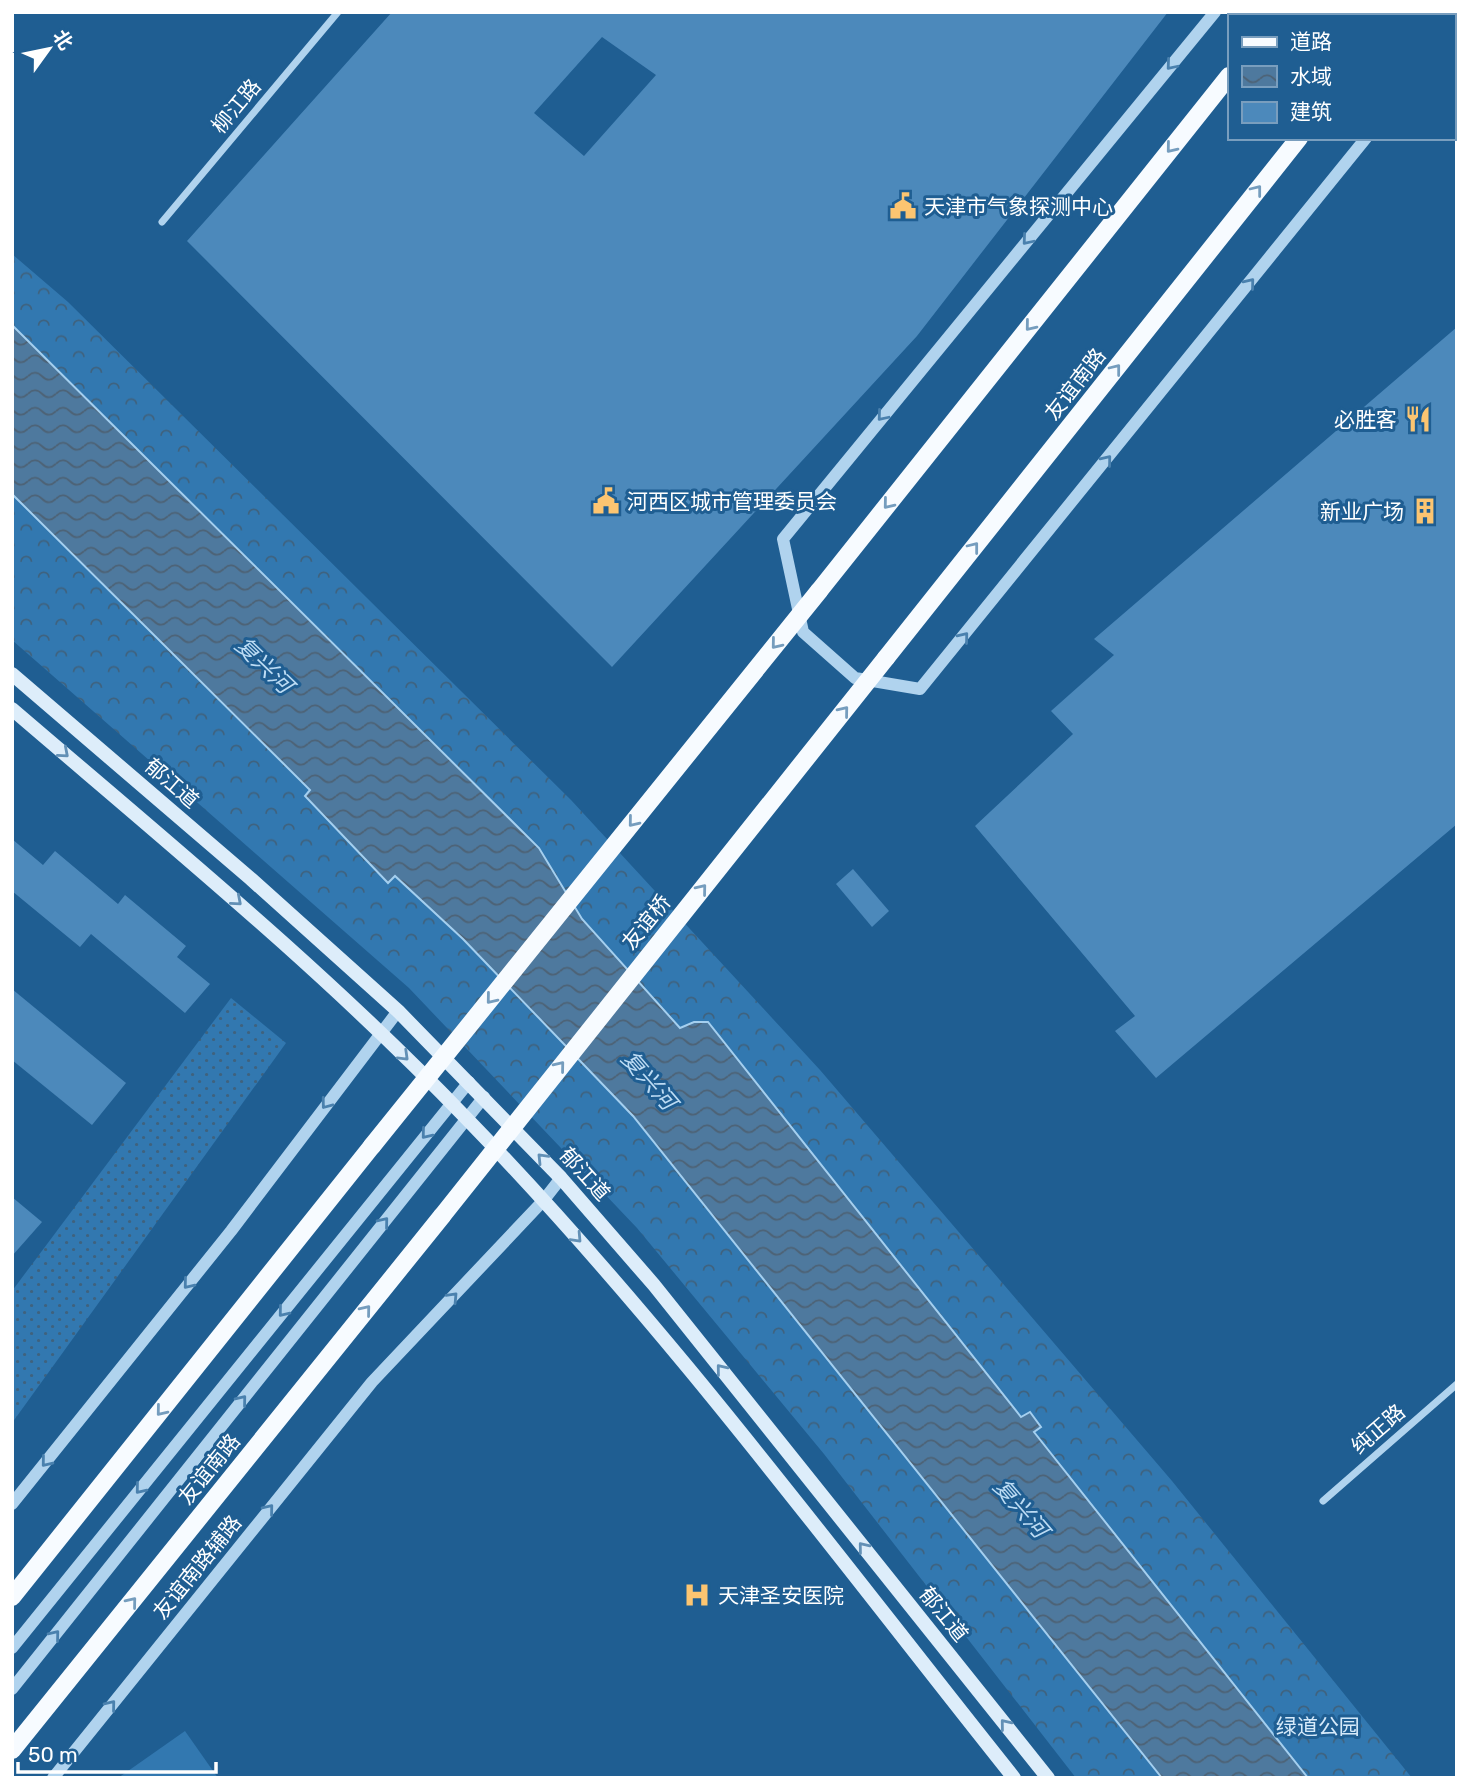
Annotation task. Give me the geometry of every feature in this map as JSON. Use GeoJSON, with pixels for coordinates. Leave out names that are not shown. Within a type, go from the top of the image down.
{"type":"FeatureCollection","features":[{"type":"Feature","properties":{"kind":"main road"},"geometry":{"type":"LineString","coordinates":[[12,1597],[1228,77]]}},
{"type":"Feature","properties":{"kind":"main road","name":"友谊南路"},"geometry":{"type":"LineString","coordinates":[[886,658],[1297,140]]}},
{"type":"Feature","properties":{"kind":"main road","name":"友谊桥"},"geometry":{"type":"LineString","coordinates":[[442,1216],[886,658]]}},
{"type":"Feature","properties":{"kind":"main road","name":"郁江道"},"geometry":{"type":"LineString","coordinates":[[12,674],[251,879],[398,1011],[561,1178],[654,1284],[1048,1778]]}},
{"type":"Feature","properties":{"kind":"main road"},"geometry":{"type":"LineString","coordinates":[[12,709],[254,916],[467,1118],[630,1295],[1014,1778]]}},
{"type":"Feature","properties":{"kind":"main road","name":"友谊南路"},"geometry":{"type":"LineString","coordinates":[[12,1750],[442,1216]]}},
{"type":"Feature","properties":{"kind":"street","name":"柳江路"},"geometry":{"type":"LineString","coordinates":[[162,222],[338,12]]}},
{"type":"Feature","properties":{"kind":"street"},"geometry":{"type":"LineString","coordinates":[[1215,12],[783,539],[803,632],[855,678],[920,689],[1364,140]]}},
{"type":"Feature","properties":{"kind":"street"},"geometry":{"type":"LineString","coordinates":[[12,1504],[230,1231],[398,1011]]}},
{"type":"Feature","properties":{"kind":"street"},"geometry":{"type":"LineString","coordinates":[[12,1648],[469,1082]]}},
{"type":"Feature","properties":{"kind":"street"},"geometry":{"type":"LineString","coordinates":[[12,1689],[484,1097]]}},
{"type":"Feature","properties":{"kind":"street","name":"友谊南路辅路"},"geometry":{"type":"LineString","coordinates":[[53,1778],[373,1382],[543,1201],[561,1178]]}},
{"type":"Feature","properties":{"kind":"street","name":"纯正路"},"geometry":{"type":"LineString","coordinates":[[1323,1501],[1457,1384]]}},
{"type":"Feature","properties":{"kind":"green space","name":"绿道公园"},"geometry":{"type":"Polygon","coordinates":[[[12,254],[68,302],[571,800],[820,1070],[1172,1481],[1412,1778],[1308,1778],[1033,1432],[1029,1412],[1021,1417],[694,1022],[680,1029],[582,919],[539,848],[12,324],[12,254]]]}},
{"type":"Feature","properties":{"kind":"green space"},"geometry":{"type":"Polygon","coordinates":[[[12,494],[311,790],[305,796],[388,882],[395,876],[463,939],[633,1116],[1162,1778],[1076,1778],[824,1454],[637,1228],[409,988],[12,640],[12,494]]]}},
{"type":"Feature","properties":{"kind":"green space"},"geometry":{"type":"Polygon","coordinates":[[[231,998],[286,1043],[12,1423],[12,1291],[231,998]]]}},
{"type":"Feature","properties":{"kind":"green space"},"geometry":{"type":"Polygon","coordinates":[[[185,1731],[218,1778],[118,1778],[185,1731]]]}},
{"type":"Feature","properties":{"kind":"water","name":"复兴河"},"geometry":{"type":"Polygon","coordinates":[[[12,325],[539,848],[582,919],[680,1028],[694,1022],[708,1022],[1021,1417],[1030,1412],[1041,1427],[1034,1432],[1308,1778],[1162,1778],[633,1116],[463,939],[395,876],[388,883],[305,796],[310,790],[12,494],[12,325]]]}},
{"type":"Feature","properties":{"kind":"building","name":"河西区城市管理委员会"},"geometry":{"type":"Polygon","coordinates":[[[392,12],[1168,12],[917,336],[612,667],[187,241],[392,12]],[[602,37],[534,113],[584,156],[656,75],[602,37]]]}},
{"type":"Feature","properties":{"kind":"building"},"geometry":{"type":"Polygon","coordinates":[[[1457,327],[1457,824],[1156,1078],[1115,1031],[1135,1016],[975,826],[1073,734],[1051,711],[1114,655],[1094,639],[1457,327]]]}},
{"type":"Feature","properties":{"kind":"building"},"geometry":{"type":"Polygon","coordinates":[[[12,839],[43,865],[55,851],[118,904],[125,895],[186,946],[177,957],[210,984],[185,1013],[91,934],[80,947],[12,891],[12,839]]]}},
{"type":"Feature","properties":{"kind":"building"},"geometry":{"type":"Polygon","coordinates":[[[853,869],[889,911],[872,927],[836,884],[853,869]]]}},
{"type":"Feature","properties":{"kind":"building"},"geometry":{"type":"Polygon","coordinates":[[[12,989],[126,1083],[92,1125],[12,1060],[12,989]]]}},
{"type":"Feature","properties":{"kind":"building"},"geometry":{"type":"Polygon","coordinates":[[[12,1197],[42,1222],[12,1256],[12,1197]]]}},
{"type":"Feature","properties":{"kind":"place","name":"天津市气象探测中心"},"geometry":{"type":"Point","coordinates":[903,206]}},
{"type":"Feature","properties":{"kind":"place","name":"必胜客"},"geometry":{"type":"Point","coordinates":[1418,419]}},
{"type":"Feature","properties":{"kind":"place","name":"河西区城市管理委员会"},"geometry":{"type":"Point","coordinates":[606,501]}},
{"type":"Feature","properties":{"kind":"place","name":"新业广场"},"geometry":{"type":"Point","coordinates":[1425,511]}},
{"type":"Feature","properties":{"kind":"place","name":"天津圣安医院"},"geometry":{"type":"Point","coordinates":[697,1595]}}]}
